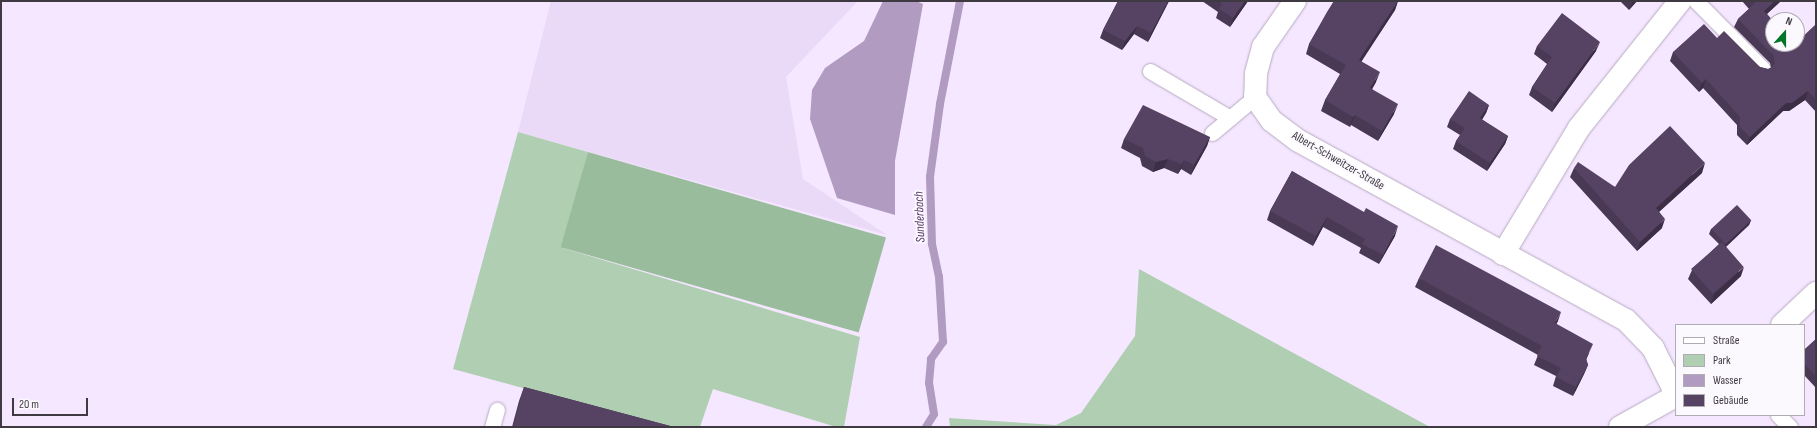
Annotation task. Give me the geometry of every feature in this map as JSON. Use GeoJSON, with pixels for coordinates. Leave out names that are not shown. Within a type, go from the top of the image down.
{"type":"FeatureCollection","features":[{"type":"Feature","properties":{"kind":"street"},"geometry":{"type":"LineString","coordinates":[[1255,97],[1256,74],[1264,47],[1295,1]]}},
{"type":"Feature","properties":{"kind":"street"},"geometry":{"type":"LineString","coordinates":[[1503,254],[1579,128],[1680,1]]}},
{"type":"Feature","properties":{"kind":"street","name":"Albert-Schweitzer-Straße"},"geometry":{"type":"LineString","coordinates":[[1255,97],[1272,121],[1297,140],[1626,320],[1653,348],[1675,393]]}},
{"type":"Feature","properties":{"kind":"street"},"geometry":{"type":"LineString","coordinates":[[1783,324],[1816,293]]}},
{"type":"Feature","properties":{"kind":"street"},"geometry":{"type":"LineString","coordinates":[[1620,427],[1675,396]]}},
{"type":"Feature","properties":{"kind":"lane"},"geometry":{"type":"LineString","coordinates":[[1696,1],[1763,69]]}},
{"type":"Feature","properties":{"kind":"lane"},"geometry":{"type":"LineString","coordinates":[[1150,70],[1230,118]]}},
{"type":"Feature","properties":{"kind":"lane"},"geometry":{"type":"LineString","coordinates":[[1212,133],[1255,97]]}},
{"type":"Feature","properties":{"kind":"lane"},"geometry":{"type":"LineString","coordinates":[[492,427],[496,410]]}},
{"type":"Feature","properties":{"kind":"lane"},"geometry":{"type":"LineString","coordinates":[[1779,416],[1790,427]]}},
{"type":"Feature","properties":{"kind":"shaded area"},"geometry":{"type":"Polygon","coordinates":[[[551,1],[858,1],[786,77],[803,179],[887,235],[518,132],[551,1]]]}},
{"type":"Feature","properties":{"kind":"green space"},"geometry":{"type":"Polygon","coordinates":[[[518,132],[588,152],[563,248],[860,337],[844,427],[836,427],[713,389],[700,427],[667,427],[453,369],[518,132]]]}},
{"type":"Feature","properties":{"kind":"green space"},"geometry":{"type":"Polygon","coordinates":[[[588,152],[886,237],[859,333],[561,247],[588,152]]]}},
{"type":"Feature","properties":{"kind":"green space"},"geometry":{"type":"Polygon","coordinates":[[[1139,269],[1430,427],[950,427],[949,418],[1056,425],[1081,413],[1135,336],[1139,269]]]}},
{"type":"Feature","properties":{"kind":"water"},"geometry":{"type":"Polygon","coordinates":[[[883,1],[916,1],[923,4],[895,161],[895,215],[837,198],[810,119],[812,90],[825,68],[864,41],[883,1]]]}},
{"type":"Feature","properties":{"kind":"building"},"geometry":{"type":"Polygon","coordinates":[[[1118,1],[1168,1],[1151,33],[1137,26],[1125,41],[1103,30],[1118,1]]]}},
{"type":"Feature","properties":{"kind":"building"},"geometry":{"type":"Polygon","coordinates":[[[1218,1],[1245,1],[1233,18],[1219,9],[1222,4],[1218,1]]]}},
{"type":"Feature","properties":{"kind":"building"},"geometry":{"type":"Polygon","coordinates":[[[1334,1],[1398,1],[1359,60],[1380,72],[1370,88],[1398,104],[1382,131],[1355,115],[1353,117],[1325,100],[1346,65],[1309,44],[1334,1]]]}},
{"type":"Feature","properties":{"kind":"building"},"geometry":{"type":"Polygon","coordinates":[[[1753,1],[1775,1],[1764,11],[1765,47],[1738,19],[1755,3],[1753,1]]]}},
{"type":"Feature","properties":{"kind":"building"},"geometry":{"type":"Polygon","coordinates":[[[1562,13],[1600,42],[1555,103],[1532,87],[1552,57],[1537,46],[1562,13]]]}},
{"type":"Feature","properties":{"kind":"building"},"geometry":{"type":"Polygon","coordinates":[[[1704,24],[1717,38],[1724,31],[1760,67],[1768,69],[1772,67],[1775,63],[1773,55],[1770,52],[1805,52],[1805,34],[1815,25],[1816,100],[1808,91],[1792,103],[1786,103],[1750,137],[1740,127],[1740,117],[1706,79],[1702,83],[1673,52],[1704,24]]]}},
{"type":"Feature","properties":{"kind":"building"},"geometry":{"type":"Polygon","coordinates":[[[1469,91],[1489,105],[1480,118],[1508,136],[1490,163],[1456,141],[1465,128],[1450,119],[1469,91]]]}},
{"type":"Feature","properties":{"kind":"building"},"geometry":{"type":"Polygon","coordinates":[[[1143,105],[1210,137],[1194,165],[1184,160],[1182,164],[1168,159],[1156,162],[1145,156],[1143,148],[1124,139],[1143,105]]]}},
{"type":"Feature","properties":{"kind":"building"},"geometry":{"type":"Polygon","coordinates":[[[1670,126],[1705,163],[1656,208],[1665,219],[1640,242],[1574,168],[1578,162],[1615,187],[1629,165],[1670,126]]]}},
{"type":"Feature","properties":{"kind":"building"},"geometry":{"type":"Polygon","coordinates":[[[1292,171],[1364,212],[1366,208],[1398,226],[1383,255],[1362,244],[1365,239],[1327,217],[1316,236],[1270,211],[1292,171]]]}},
{"type":"Feature","properties":{"kind":"building"},"geometry":{"type":"Polygon","coordinates":[[[1737,205],[1751,220],[1726,244],[1711,229],[1737,205]]]}},
{"type":"Feature","properties":{"kind":"building"},"geometry":{"type":"Polygon","coordinates":[[[1722,242],[1744,267],[1713,294],[1691,269],[1722,242]]]}},
{"type":"Feature","properties":{"kind":"building"},"geometry":{"type":"Polygon","coordinates":[[[1436,245],[1561,312],[1555,323],[1593,344],[1586,358],[1588,365],[1576,387],[1556,377],[1561,368],[1537,356],[1542,346],[1419,278],[1436,245]]]}},
{"type":"Feature","properties":{"kind":"building"},"geometry":{"type":"Polygon","coordinates":[[[1816,339],[1816,377],[1805,364],[1805,349],[1816,339]]]}},
{"type":"Feature","properties":{"kind":"building"},"geometry":{"type":"Polygon","coordinates":[[[524,387],[674,427],[513,427],[524,387]]]}},
{"type":"Feature","properties":{"kind":"waterway","name":"Sunderbach"},"geometry":{"type":"LineString","coordinates":[[926,427],[934,414],[929,383],[931,359],[943,342],[939,277],[932,244],[930,177],[940,104],[960,1]]}}]}
